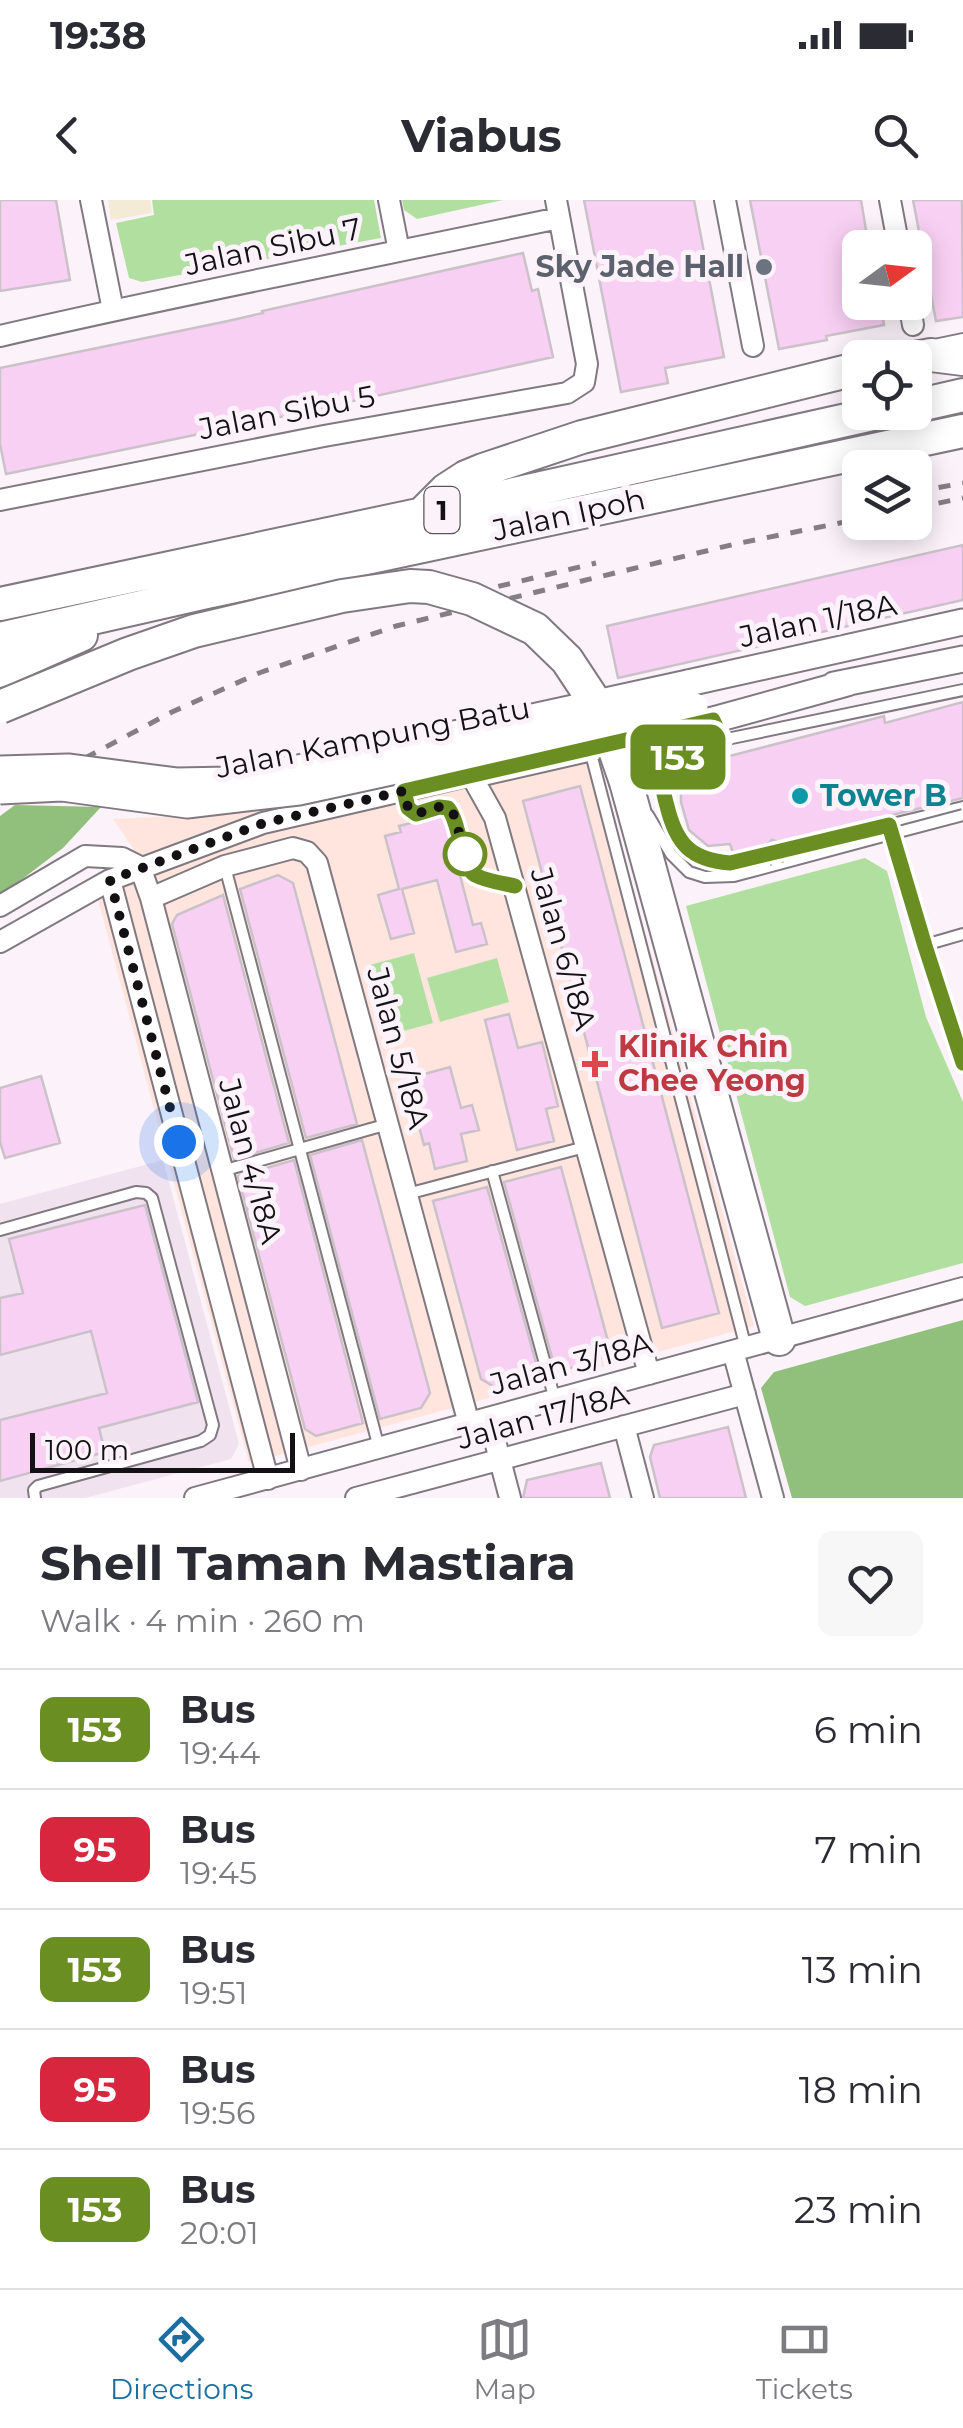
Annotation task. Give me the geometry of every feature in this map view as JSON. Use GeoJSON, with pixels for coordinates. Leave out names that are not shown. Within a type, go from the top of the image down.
{"type":"FeatureCollection","features":[{"type":"Feature","properties":{"kind":"highway"},"geometry":{"type":"LineString","coordinates":[[932,355],[963,359]]}},
{"type":"Feature","properties":{"kind":"highway"},"geometry":{"type":"LineString","coordinates":[[421,514],[466,477],[582,437],[842,372]]}},
{"type":"Feature","properties":{"kind":"highway"},"geometry":{"type":"LineString","coordinates":[[932,400],[963,396]]}},
{"type":"Feature","properties":{"kind":"highway","name":"Jalan Ipoh"},"geometry":{"type":"LineString","coordinates":[[0,604],[842,421]]}},
{"type":"Feature","properties":{"kind":"highway","name":"Jalan Ipoh"},"geometry":{"type":"LineString","coordinates":[[0,638],[963,431]]}},
{"type":"Feature","properties":{"kind":"highway"},"geometry":{"type":"LineString","coordinates":[[0,707],[194,631],[342,596],[410,586],[472,599],[535,629],[567,660],[602,713],[626,782],[779,1339]]}},
{"type":"Feature","properties":{"kind":"highway"},"geometry":{"type":"LineString","coordinates":[[0,670],[154,604]]}},
{"type":"Feature","properties":{"kind":"street"},"geometry":{"type":"LineString","coordinates":[[91,200],[113,310]]}},
{"type":"Feature","properties":{"kind":"street"},"geometry":{"type":"LineString","coordinates":[[389,200],[399,252]]}},
{"type":"Feature","properties":{"kind":"street"},"geometry":{"type":"LineString","coordinates":[[725,200],[752,346]]}},
{"type":"Feature","properties":{"kind":"street"},"geometry":{"type":"LineString","coordinates":[[890,200],[896,230]]}},
{"type":"Feature","properties":{"kind":"street","name":"Jalan Sibu 7"},"geometry":{"type":"LineString","coordinates":[[0,336],[399,252],[558,209]]}},
{"type":"Feature","properties":{"kind":"street","name":"Jalan Sibu 5"},"geometry":{"type":"LineString","coordinates":[[0,500],[566,392],[584,382],[587,364],[558,209]]}},
{"type":"Feature","properties":{"kind":"street"},"geometry":{"type":"LineString","coordinates":[[932,395],[963,383]]}},
{"type":"Feature","properties":{"kind":"street"},"geometry":{"type":"LineString","coordinates":[[827,424],[842,419]]}},
{"type":"Feature","properties":{"kind":"street","name":"Jalan 1/18A"},"geometry":{"type":"LineString","coordinates":[[705,712],[963,622]]}},
{"type":"Feature","properties":{"kind":"street","name":"Jalan 1/18A"},"geometry":{"type":"LineString","coordinates":[[705,712],[963,659]]}},
{"type":"Feature","properties":{"kind":"street"},"geometry":{"type":"LineString","coordinates":[[0,942],[110,880],[264,823],[590,749],[705,712]]}},
{"type":"Feature","properties":{"kind":"street","name":"Jalan Kampung Batu"},"geometry":{"type":"LineString","coordinates":[[0,769],[68,767],[176,782],[232,780],[705,712]]}},
{"type":"Feature","properties":{"kind":"street","name":"Jalan Kampung Batu"},"geometry":{"type":"LineString","coordinates":[[0,790],[62,788],[187,805],[233,801],[299,792],[705,712]]}},
{"type":"Feature","properties":{"kind":"street","name":"Jalan 6/18A"},"geometry":{"type":"LineString","coordinates":[[471,775],[495,818],[650,1374]]}},
{"type":"Feature","properties":{"kind":"street","name":"Jalan 5/18A"},"geometry":{"type":"LineString","coordinates":[[151,898],[225,866],[293,848],[307,852],[317,862],[407,1194],[479,1421],[500,1460],[510,1498]]}},
{"type":"Feature","properties":{"kind":"street"},"geometry":{"type":"LineString","coordinates":[[0,906],[86,856],[122,858],[140,867]]}},
{"type":"Feature","properties":{"kind":"street","name":"Jalan 4/18A"},"geometry":{"type":"LineString","coordinates":[[140,867],[300,1470]]}},
{"type":"Feature","properties":{"kind":"street"},"geometry":{"type":"LineString","coordinates":[[110,880],[268,1478]]}},
{"type":"Feature","properties":{"kind":"street"},"geometry":{"type":"LineString","coordinates":[[189,1180],[222,1171]]}},
{"type":"Feature","properties":{"kind":"street","name":"Jalan 3/18A"},"geometry":{"type":"LineString","coordinates":[[196,1498],[241,1492],[268,1478],[963,1288]]}},
{"type":"Feature","properties":{"kind":"street"},"geometry":{"type":"LineString","coordinates":[[740,1350],[745,1394],[773,1498]]}},
{"type":"Feature","properties":{"kind":"street","name":"Jalan 17/18A"},"geometry":{"type":"LineString","coordinates":[[370,1496],[745,1394]]}},
{"type":"Feature","properties":{"kind":"street"},"geometry":{"type":"LineString","coordinates":[[624,1426],[643,1498]]}},
{"type":"Feature","properties":{"kind":"lane"},"geometry":{"type":"LineString","coordinates":[[932,342],[963,339]]}},
{"type":"Feature","properties":{"kind":"lane"},"geometry":{"type":"LineString","coordinates":[[963,690],[705,712],[686,752],[668,767],[662,786],[672,827],[684,846],[708,861],[730,863],[889,822],[963,811]]}},
{"type":"Feature","properties":{"kind":"lane"},"geometry":{"type":"LineString","coordinates":[[590,749],[740,1350]]}},
{"type":"Feature","properties":{"kind":"lane"},"geometry":{"type":"LineString","coordinates":[[626,782],[672,854],[689,872],[705,876],[734,876],[963,811]]}},
{"type":"Feature","properties":{"kind":"lane"},"geometry":{"type":"LineString","coordinates":[[404,791],[408,808],[416,814],[439,807],[448,808],[454,815],[469,870],[477,876],[515,886]]}},
{"type":"Feature","properties":{"kind":"lane"},"geometry":{"type":"LineString","coordinates":[[889,822],[963,1063]]}},
{"type":"Feature","properties":{"kind":"lane"},"geometry":{"type":"LineString","coordinates":[[773,849],[777,864]]}},
{"type":"Feature","properties":{"kind":"lane"},"geometry":{"type":"LineString","coordinates":[[225,866],[379,1448]]}},
{"type":"Feature","properties":{"kind":"lane"},"geometry":{"type":"LineString","coordinates":[[925,946],[963,934]]}},
{"type":"Feature","properties":{"kind":"lane"},"geometry":{"type":"LineString","coordinates":[[222,1171],[388,1124]]}},
{"type":"Feature","properties":{"kind":"lane"},"geometry":{"type":"LineString","coordinates":[[407,1194],[586,1146]]}},
{"type":"Feature","properties":{"kind":"lane"},"geometry":{"type":"LineString","coordinates":[[492,1171],[555,1400]]}},
{"type":"Feature","properties":{"kind":"lane"},"geometry":{"type":"LineString","coordinates":[[0,1230],[136,1192],[152,1198],[213,1425],[210,1435],[200,1441],[38,1486],[34,1490],[36,1498]]}},
{"type":"Feature","properties":{"kind":"shaded area"},"geometry":{"type":"Polygon","coordinates":[[[108,200],[150,200],[152,213],[111,220],[108,200]]]}},
{"type":"Feature","properties":{"kind":"shaded area"},"geometry":{"type":"Polygon","coordinates":[[[592,740],[754,1326],[249,1463],[93,881],[139,857],[113,819],[256,812],[592,740]]]}},
{"type":"Feature","properties":{"kind":"shaded area"},"geometry":{"type":"Polygon","coordinates":[[[163,1160],[239,1444],[231,1459],[85,1498],[0,1498],[0,1204],[163,1160]]]}},
{"type":"Feature","properties":{"kind":"green space"},"geometry":{"type":"Polygon","coordinates":[[[152,200],[374,200],[381,238],[142,282],[129,278],[116,223],[154,215],[152,200]]]}},
{"type":"Feature","properties":{"kind":"green space"},"geometry":{"type":"Polygon","coordinates":[[[402,200],[503,200],[417,219],[404,210],[402,200]]]}},
{"type":"Feature","properties":{"kind":"green space"},"geometry":{"type":"Polygon","coordinates":[[[15,805],[101,807],[63,848],[0,896],[0,816],[15,805]]]}},
{"type":"Feature","properties":{"kind":"green space"},"geometry":{"type":"Polygon","coordinates":[[[865,858],[887,871],[926,1017],[963,1102],[963,1263],[805,1306],[790,1297],[686,906],[865,858]]]}},
{"type":"Feature","properties":{"kind":"green space"},"geometry":{"type":"Polygon","coordinates":[[[414,953],[433,1023],[389,1035],[370,965],[414,953]]]}},
{"type":"Feature","properties":{"kind":"green space"},"geometry":{"type":"Polygon","coordinates":[[[497,958],[509,1002],[440,1022],[427,978],[497,958]]]}},
{"type":"Feature","properties":{"kind":"green space"},"geometry":{"type":"Polygon","coordinates":[[[963,1320],[963,1498],[792,1498],[761,1388],[774,1372],[963,1320]]]}},
{"type":"Feature","properties":{"kind":"building"},"geometry":{"type":"Polygon","coordinates":[[[0,200],[56,200],[70,280],[0,291],[0,200]]]}},
{"type":"Feature","properties":{"kind":"building"},"geometry":{"type":"Polygon","coordinates":[[[584,200],[694,200],[724,357],[665,368],[668,383],[621,392],[584,200]]]}},
{"type":"Feature","properties":{"kind":"building"},"geometry":{"type":"Polygon","coordinates":[[[750,200],[861,200],[866,230],[842,230],[842,320],[883,320],[884,325],[779,349],[750,200]]]}},
{"type":"Feature","properties":{"kind":"building"},"geometry":{"type":"Polygon","coordinates":[[[913,200],[962,200],[963,317],[936,321],[932,300],[932,230],[919,230],[913,200]]]}},
{"type":"Feature","properties":{"kind":"building"},"geometry":{"type":"Polygon","coordinates":[[[523,253],[532,291],[538,289],[553,357],[6,474],[0,444],[0,368],[228,321],[523,253]]]}},
{"type":"Feature","properties":{"kind":"building"},"geometry":{"type":"Polygon","coordinates":[[[963,545],[963,600],[618,678],[607,626],[963,545]]]}},
{"type":"Feature","properties":{"kind":"building"},"geometry":{"type":"Polygon","coordinates":[[[963,702],[963,798],[779,842],[772,840],[765,846],[733,853],[730,844],[708,846],[689,830],[681,786],[688,771],[699,764],[884,716],[885,723],[963,702]]]}},
{"type":"Feature","properties":{"kind":"building"},"geometry":{"type":"Polygon","coordinates":[[[580,786],[719,1313],[662,1328],[523,801],[580,786]]]}},
{"type":"Feature","properties":{"kind":"building"},"geometry":{"type":"Polygon","coordinates":[[[445,818],[473,925],[481,923],[487,944],[456,952],[437,880],[402,889],[414,933],[391,939],[378,895],[399,889],[385,836],[401,832],[399,826],[445,818]]]}},
{"type":"Feature","properties":{"kind":"building"},"geometry":{"type":"Polygon","coordinates":[[[278,875],[293,883],[357,1124],[306,1138],[240,889],[278,875]]]}},
{"type":"Feature","properties":{"kind":"building"},"geometry":{"type":"Polygon","coordinates":[[[223,895],[289,1143],[234,1159],[172,924],[177,915],[223,895]]]}},
{"type":"Feature","properties":{"kind":"building"},"geometry":{"type":"Polygon","coordinates":[[[509,1014],[518,1048],[542,1042],[558,1106],[546,1109],[554,1141],[517,1150],[485,1020],[509,1014]]]}},
{"type":"Feature","properties":{"kind":"building"},"geometry":{"type":"Polygon","coordinates":[[[450,1067],[461,1108],[472,1105],[479,1130],[461,1134],[467,1161],[435,1169],[429,1143],[424,1145],[406,1079],[450,1067]]]}},
{"type":"Feature","properties":{"kind":"building"},"geometry":{"type":"Polygon","coordinates":[[[41,1076],[60,1143],[5,1158],[0,1142],[0,1088],[41,1076]]]}},
{"type":"Feature","properties":{"kind":"building"},"geometry":{"type":"Polygon","coordinates":[[[362,1140],[430,1393],[421,1408],[380,1419],[310,1155],[362,1140]]]}},
{"type":"Feature","properties":{"kind":"building"},"geometry":{"type":"Polygon","coordinates":[[[294,1160],[363,1423],[316,1436],[305,1429],[238,1176],[294,1160]]]}},
{"type":"Feature","properties":{"kind":"building"},"geometry":{"type":"Polygon","coordinates":[[[561,1167],[609,1345],[600,1360],[556,1372],[504,1182],[561,1167]]]}},
{"type":"Feature","properties":{"kind":"building"},"geometry":{"type":"Polygon","coordinates":[[[487,1187],[540,1377],[496,1388],[481,1379],[433,1201],[487,1187]]]}},
{"type":"Feature","properties":{"kind":"building"},"geometry":{"type":"Polygon","coordinates":[[[145,1205],[198,1402],[99,1428],[105,1452],[0,1481],[0,1420],[107,1393],[91,1331],[0,1355],[0,1298],[23,1293],[9,1239],[145,1205]]]}},
{"type":"Feature","properties":{"kind":"building"},"geometry":{"type":"Polygon","coordinates":[[[728,1427],[746,1498],[660,1498],[650,1457],[654,1445],[728,1427]]]}},
{"type":"Feature","properties":{"kind":"building"},"geometry":{"type":"Polygon","coordinates":[[[601,1463],[610,1498],[523,1498],[527,1480],[601,1463]]]}},
{"type":"Feature","properties":{"kind":"railway"},"geometry":{"type":"LineString","coordinates":[[932,489],[963,483]]}},
{"type":"Feature","properties":{"kind":"railway"},"geometry":{"type":"LineString","coordinates":[[932,504],[963,498]]}},
{"type":"Feature","properties":{"kind":"railway"},"geometry":{"type":"LineString","coordinates":[[0,803],[172,712],[259,673],[396,626],[735,544],[842,523]]}},
{"type":"Feature","properties":{"kind":"railway"},"geometry":{"type":"LineString","coordinates":[[475,592],[596,563]]}},
{"type":"Feature","properties":{"kind":"bus line","name":"153"},"geometry":{"type":"LineString","coordinates":[[515,886],[477,876],[469,870],[454,815],[448,808],[439,807],[411,812],[404,791],[713,720],[722,740],[677,758],[668,767],[662,786],[672,827],[684,846],[708,861],[730,863],[889,825],[963,1063]]}},
{"type":"Feature","properties":{"kind":"place","name":"Sky Jade Hall"},"geometry":{"type":"Point","coordinates":[764,267]}},
{"type":"Feature","properties":{"kind":"place","name":"Tower B"},"geometry":{"type":"Point","coordinates":[800,796]}},
{"type":"Feature","properties":{"kind":"place","name":"Klinik Chin Chee Yeong"},"geometry":{"type":"Point","coordinates":[595,1064]}},
{"type":"Feature","properties":{"kind":"route"},"geometry":{"type":"LineString","coordinates":[[179,1142],[110,880],[264,823],[404,791],[408,808],[416,814],[448,808],[454,815],[465,854]]}}]}
